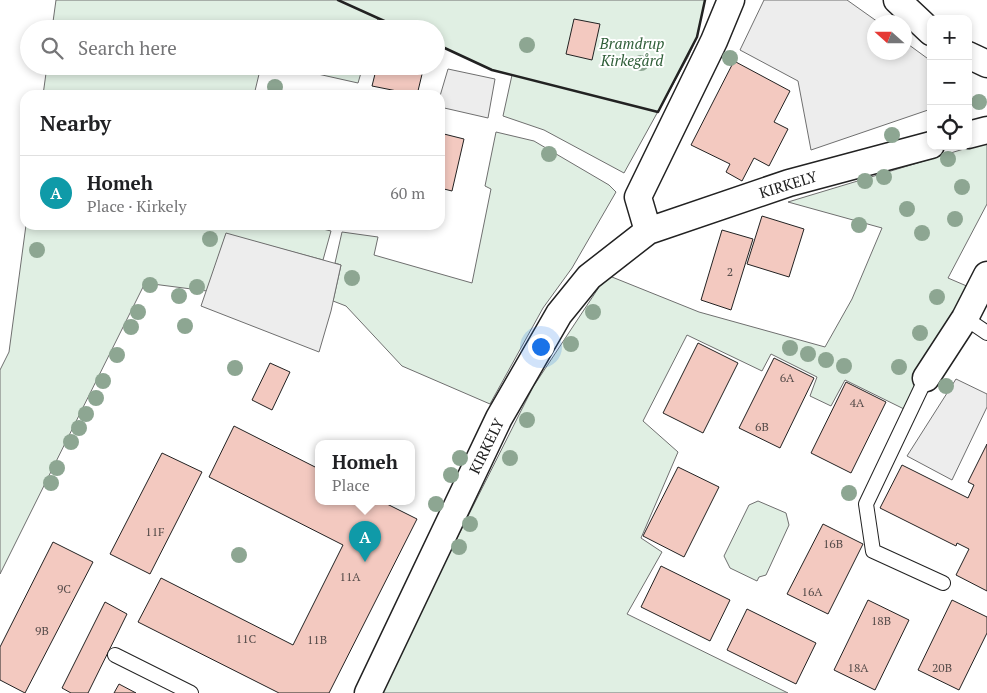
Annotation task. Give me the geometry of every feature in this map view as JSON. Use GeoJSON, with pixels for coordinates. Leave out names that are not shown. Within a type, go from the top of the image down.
{"type":"FeatureCollection","features":[{"type":"Feature","properties":{"kind":"street"},"geometry":{"type":"LineString","coordinates":[[648,231],[638,198],[714,42],[731,0]]}},
{"type":"Feature","properties":{"kind":"street"},"geometry":{"type":"LineString","coordinates":[[897,0],[927,28]]}},
{"type":"Feature","properties":{"kind":"street"},"geometry":{"type":"LineString","coordinates":[[972,57],[987,64]]}},
{"type":"Feature","properties":{"kind":"street"},"geometry":{"type":"LineString","coordinates":[[972,135],[987,130]]}},
{"type":"Feature","properties":{"kind":"street","name":"KIRKELY"},"geometry":{"type":"LineString","coordinates":[[368,693],[499,418],[559,314],[590,277],[648,231],[789,183],[927,146]]}},
{"type":"Feature","properties":{"kind":"street"},"geometry":{"type":"LineString","coordinates":[[926,378],[966,318],[987,275]]}},
{"type":"Feature","properties":{"kind":"lane"},"geometry":{"type":"LineString","coordinates":[[966,318],[987,333]]}},
{"type":"Feature","properties":{"kind":"lane"},"geometry":{"type":"LineString","coordinates":[[926,378],[866,504],[873,550],[943,583]]}},
{"type":"Feature","properties":{"kind":"lane"},"geometry":{"type":"LineString","coordinates":[[115,655],[191,693]]}},
{"type":"Feature","properties":{"kind":"green space","name":"Bramdrup Kirkegård"},"geometry":{"type":"Polygon","coordinates":[[[56,0],[705,0],[697,37],[688,57],[624,173],[544,130],[503,116],[512,75],[492,70],[445,48],[445,20],[382,20],[378,18],[377,20],[53,20],[56,0]]]}},
{"type":"Feature","properties":{"kind":"green space"},"geometry":{"type":"Polygon","coordinates":[[[46,75],[259,75],[255,90],[44,90],[46,75]]]}},
{"type":"Feature","properties":{"kind":"green space"},"geometry":{"type":"Polygon","coordinates":[[[322,75],[360,75],[358,83],[322,75]]]}},
{"type":"Feature","properties":{"kind":"green space"},"geometry":{"type":"Polygon","coordinates":[[[496,132],[534,141],[609,185],[616,192],[572,268],[543,308],[490,404],[402,366],[346,306],[333,301],[341,265],[335,263],[342,232],[378,237],[374,255],[472,283],[491,189],[485,186],[496,132]]]}},
{"type":"Feature","properties":{"kind":"green space"},"geometry":{"type":"Polygon","coordinates":[[[987,142],[987,204],[948,278],[969,287],[904,409],[845,380],[831,406],[810,396],[817,377],[771,354],[762,371],[687,335],[643,421],[678,452],[641,538],[662,552],[627,614],[788,693],[379,693],[533,387],[607,275],[699,312],[825,347],[852,299],[882,228],[788,202],[960,150],[972,150],[972,147],[987,142]]]}},
{"type":"Feature","properties":{"kind":"green space"},"geometry":{"type":"Polygon","coordinates":[[[25,230],[331,231],[323,260],[226,234],[207,291],[145,283],[0,574],[0,370],[9,352],[25,230]]]}},
{"type":"Feature","properties":{"kind":"green space"},"geometry":{"type":"Polygon","coordinates":[[[758,501],[786,513],[789,525],[766,575],[759,577],[757,581],[730,568],[724,556],[749,505],[758,501]]]}},
{"type":"Feature","properties":{"kind":"shaded area"},"geometry":{"type":"Polygon","coordinates":[[[764,0],[847,0],[868,15],[867,60],[912,60],[912,47],[927,58],[927,110],[811,150],[798,81],[740,50],[764,0]]]}},
{"type":"Feature","properties":{"kind":"shaded area"},"geometry":{"type":"Polygon","coordinates":[[[448,69],[495,79],[488,118],[445,108],[445,90],[442,90],[448,69]]]}},
{"type":"Feature","properties":{"kind":"shaded area"},"geometry":{"type":"Polygon","coordinates":[[[226,233],[341,265],[331,311],[319,352],[201,306],[226,233]]]}},
{"type":"Feature","properties":{"kind":"shaded area"},"geometry":{"type":"Polygon","coordinates":[[[956,379],[987,394],[987,407],[952,480],[907,456],[956,379]]]}},
{"type":"Feature","properties":{"kind":"building"},"geometry":{"type":"Polygon","coordinates":[[[574,19],[600,24],[592,60],[566,54],[574,19]]]}},
{"type":"Feature","properties":{"kind":"building"},"geometry":{"type":"Polygon","coordinates":[[[734,61],[790,91],[774,122],[788,129],[769,166],[754,158],[742,181],[726,172],[730,164],[691,145],[734,61]]]}},
{"type":"Feature","properties":{"kind":"building"},"geometry":{"type":"Polygon","coordinates":[[[375,75],[422,75],[418,90],[392,90],[372,86],[375,75]]]}},
{"type":"Feature","properties":{"kind":"building"},"geometry":{"type":"Polygon","coordinates":[[[445,134],[464,139],[452,191],[445,189],[445,134]]]}},
{"type":"Feature","properties":{"kind":"building"},"geometry":{"type":"Polygon","coordinates":[[[762,216],[804,229],[789,277],[747,264],[762,216]]]}},
{"type":"Feature","properties":{"kind":"building"},"geometry":{"type":"Polygon","coordinates":[[[722,230],[753,239],[731,310],[701,300],[722,230]]]}},
{"type":"Feature","properties":{"kind":"building"},"geometry":{"type":"Polygon","coordinates":[[[698,343],[738,363],[703,433],[663,413],[698,343]]]}},
{"type":"Feature","properties":{"kind":"building"},"geometry":{"type":"Polygon","coordinates":[[[774,358],[814,378],[780,448],[739,428],[774,358]]]}},
{"type":"Feature","properties":{"kind":"building"},"geometry":{"type":"Polygon","coordinates":[[[270,363],[290,372],[272,410],[252,400],[270,363]]]}},
{"type":"Feature","properties":{"kind":"building"},"geometry":{"type":"Polygon","coordinates":[[[846,382],[886,402],[851,473],[811,453],[846,382]]]}},
{"type":"Feature","properties":{"kind":"building"},"geometry":{"type":"Polygon","coordinates":[[[234,426],[315,467],[315,505],[389,505],[417,519],[329,693],[279,693],[138,622],[161,578],[293,645],[343,545],[209,477],[234,426]]]}},
{"type":"Feature","properties":{"kind":"building"},"geometry":{"type":"Polygon","coordinates":[[[987,444],[987,591],[956,575],[969,549],[957,543],[956,546],[880,508],[902,465],[968,498],[974,485],[968,482],[987,444]]]}},
{"type":"Feature","properties":{"kind":"building"},"geometry":{"type":"Polygon","coordinates":[[[162,453],[202,472],[150,574],[110,554],[162,453]]]}},
{"type":"Feature","properties":{"kind":"building"},"geometry":{"type":"Polygon","coordinates":[[[678,467],[719,487],[684,557],[643,536],[678,467]]]}},
{"type":"Feature","properties":{"kind":"building"},"geometry":{"type":"Polygon","coordinates":[[[823,524],[863,544],[828,614],[787,594],[823,524]]]}},
{"type":"Feature","properties":{"kind":"building"},"geometry":{"type":"Polygon","coordinates":[[[53,542],[93,562],[25,693],[0,680],[0,647],[53,542]]]}},
{"type":"Feature","properties":{"kind":"building"},"geometry":{"type":"Polygon","coordinates":[[[661,566],[730,600],[710,641],[641,607],[661,566]]]}},
{"type":"Feature","properties":{"kind":"building"},"geometry":{"type":"Polygon","coordinates":[[[868,600],[909,620],[875,690],[834,670],[868,600]]]}},
{"type":"Feature","properties":{"kind":"building"},"geometry":{"type":"Polygon","coordinates":[[[952,600],[987,617],[987,633],[959,690],[918,670],[952,600]]]}},
{"type":"Feature","properties":{"kind":"building"},"geometry":{"type":"Polygon","coordinates":[[[105,602],[127,614],[88,693],[71,693],[62,688],[105,602]]]}},
{"type":"Feature","properties":{"kind":"building"},"geometry":{"type":"Polygon","coordinates":[[[747,609],[816,643],[796,684],[727,650],[747,609]]]}},
{"type":"Feature","properties":{"kind":"building"},"geometry":{"type":"Polygon","coordinates":[[[119,684],[136,693],[114,693],[119,684]]]}},
{"type":"Feature","properties":{"kind":"wall"},"geometry":{"type":"LineString","coordinates":[[338,0],[382,20]]}},
{"type":"Feature","properties":{"kind":"wall"},"geometry":{"type":"LineString","coordinates":[[445,48],[492,70],[658,112],[697,37],[705,0]]}},
{"type":"Feature","properties":{"kind":"place","name":"Homeh"},"geometry":{"type":"Point","coordinates":[365,562]}}]}
